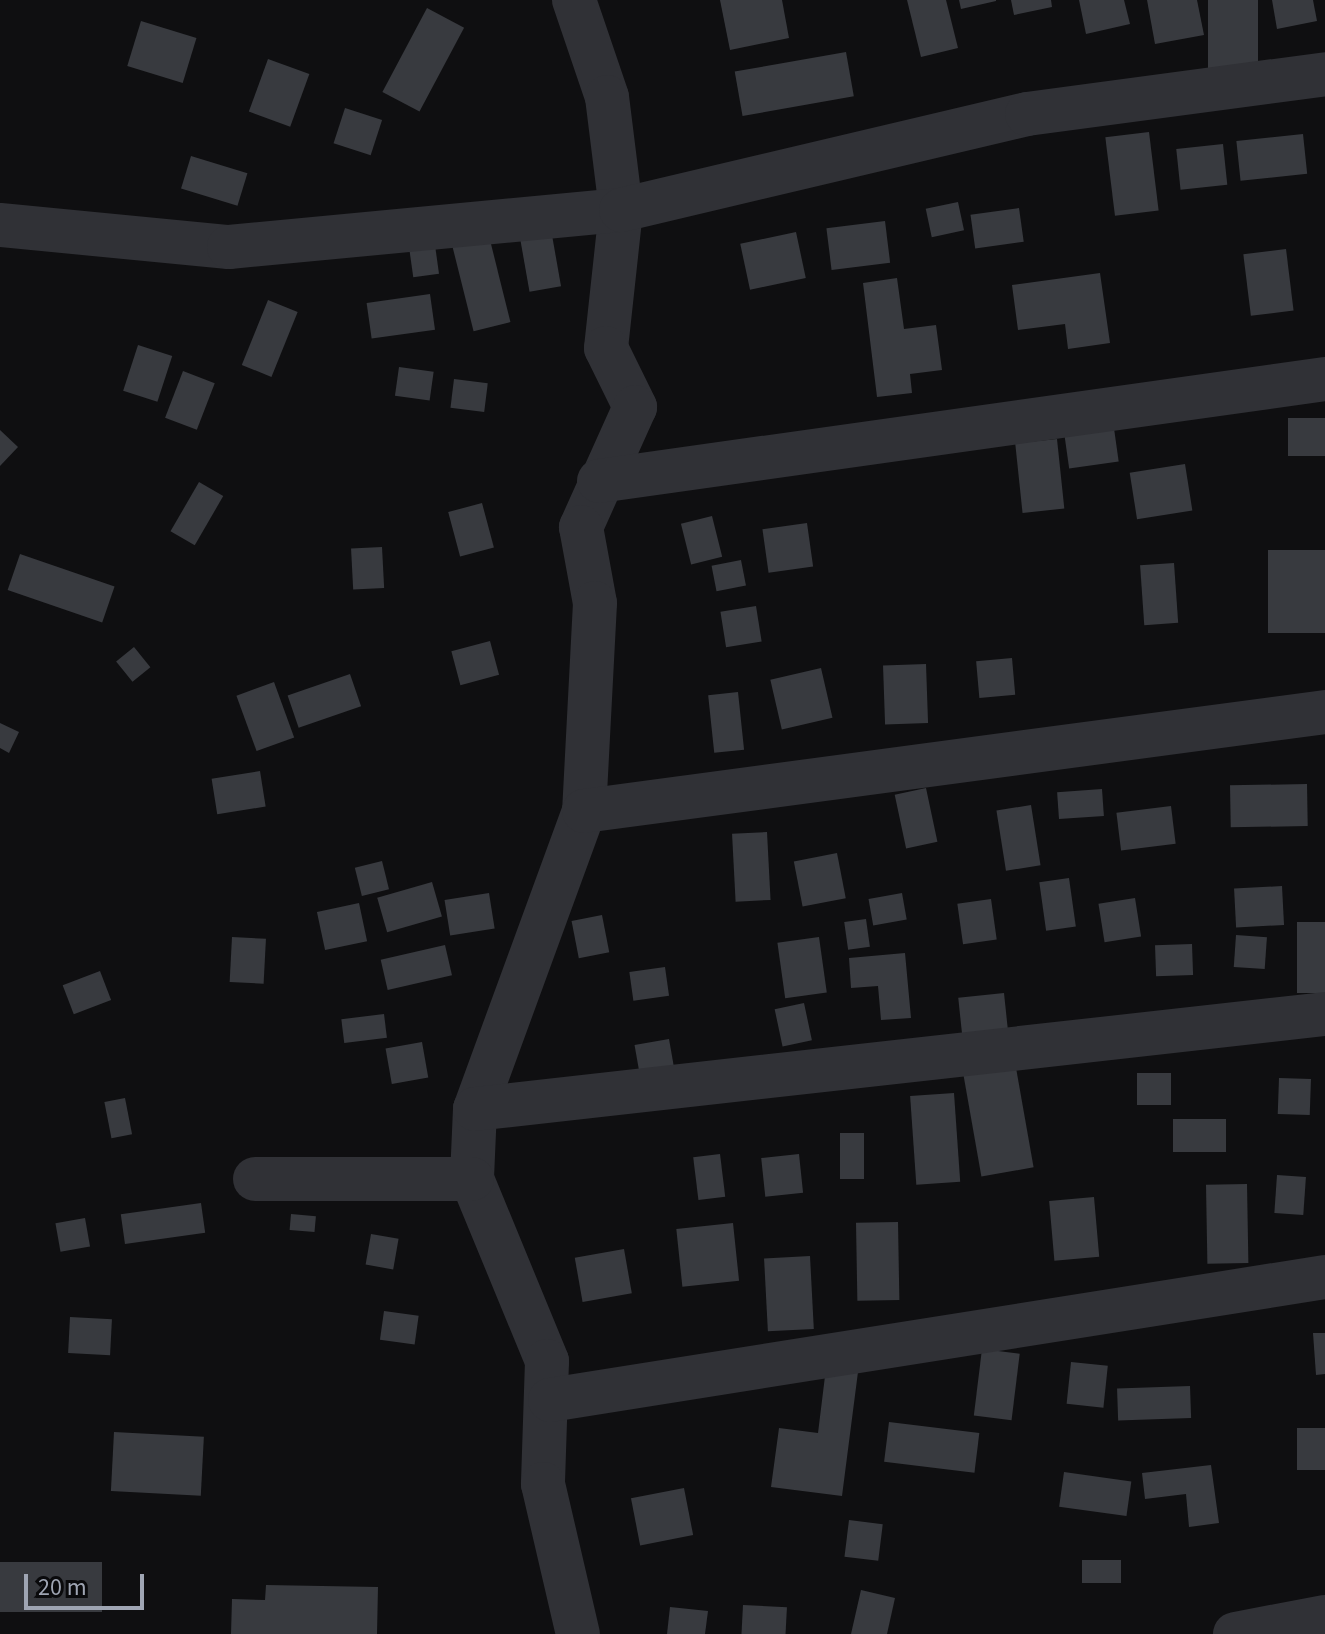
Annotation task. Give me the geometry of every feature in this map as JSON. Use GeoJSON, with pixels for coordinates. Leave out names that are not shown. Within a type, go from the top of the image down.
{"type":"FeatureCollection","features":[{"type":"Feature","properties":{"kind":"street"},"geometry":{"type":"LineString","coordinates":[[574,0],[607,97],[621,210],[606,348],[635,407],[599,481],[581,527],[595,603],[584,811],[475,1109],[472,1179],[547,1361],[550,1400],[540,1444],[543,1484],[578,1634]]}},
{"type":"Feature","properties":{"kind":"street"},"geometry":{"type":"LineString","coordinates":[[2,228],[229,247],[621,210],[1027,114],[1325,74]]}},
{"type":"Feature","properties":{"kind":"street"},"geometry":{"type":"LineString","coordinates":[[599,481],[1325,379]]}},
{"type":"Feature","properties":{"kind":"street"},"geometry":{"type":"LineString","coordinates":[[584,811],[1325,712]]}},
{"type":"Feature","properties":{"kind":"street"},"geometry":{"type":"LineString","coordinates":[[475,1109],[1325,1014]]}},
{"type":"Feature","properties":{"kind":"street"},"geometry":{"type":"LineString","coordinates":[[255,1179],[472,1179]]}},
{"type":"Feature","properties":{"kind":"street"},"geometry":{"type":"LineString","coordinates":[[550,1400],[1325,1277]]}},
{"type":"Feature","properties":{"kind":"street"},"geometry":{"type":"LineString","coordinates":[[1235,1634],[1325,1617]]}},
{"type":"Feature","properties":{"kind":"building"},"geometry":{"type":"Polygon","coordinates":[[[720,0],[782,0],[789,38],[730,50],[720,0]]]}},
{"type":"Feature","properties":{"kind":"building"},"geometry":{"type":"Polygon","coordinates":[[[907,0],[946,0],[958,48],[921,57],[907,0]]]}},
{"type":"Feature","properties":{"kind":"building"},"geometry":{"type":"Polygon","coordinates":[[[959,0],[996,0],[996,1],[961,9],[959,0]]]}},
{"type":"Feature","properties":{"kind":"building"},"geometry":{"type":"Polygon","coordinates":[[[1011,0],[1051,0],[1052,7],[1014,15],[1011,0]]]}},
{"type":"Feature","properties":{"kind":"building"},"geometry":{"type":"Polygon","coordinates":[[[1079,0],[1124,0],[1130,24],[1086,34],[1079,0]]]}},
{"type":"Feature","properties":{"kind":"building"},"geometry":{"type":"Polygon","coordinates":[[[1147,0],[1197,0],[1204,35],[1155,44],[1147,0]]]}},
{"type":"Feature","properties":{"kind":"building"},"geometry":{"type":"Polygon","coordinates":[[[1208,0],[1258,0],[1258,69],[1208,69],[1208,0]]]}},
{"type":"Feature","properties":{"kind":"building"},"geometry":{"type":"Polygon","coordinates":[[[1272,0],[1313,0],[1317,21],[1277,29],[1272,0]]]}},
{"type":"Feature","properties":{"kind":"building"},"geometry":{"type":"Polygon","coordinates":[[[427,8],[464,28],[419,112],[382,92],[427,8]]]}},
{"type":"Feature","properties":{"kind":"building"},"geometry":{"type":"Polygon","coordinates":[[[141,21],[196,38],[183,83],[127,66],[141,21]]]}},
{"type":"Feature","properties":{"kind":"building"},"geometry":{"type":"Polygon","coordinates":[[[846,52],[854,96],[743,116],[735,72],[846,52]]]}},
{"type":"Feature","properties":{"kind":"building"},"geometry":{"type":"Polygon","coordinates":[[[268,59],[309,74],[290,127],[249,112],[268,59]]]}},
{"type":"Feature","properties":{"kind":"building"},"geometry":{"type":"Polygon","coordinates":[[[345,108],[382,120],[371,155],[334,143],[345,108]]]}},
{"type":"Feature","properties":{"kind":"building"},"geometry":{"type":"Polygon","coordinates":[[[1149,132],[1159,210],[1115,216],[1105,137],[1149,132]]]}},
{"type":"Feature","properties":{"kind":"building"},"geometry":{"type":"Polygon","coordinates":[[[1303,134],[1307,174],[1241,181],[1236,141],[1303,134]]]}},
{"type":"Feature","properties":{"kind":"building"},"geometry":{"type":"Polygon","coordinates":[[[1223,144],[1227,185],[1181,190],[1176,149],[1223,144]]]}},
{"type":"Feature","properties":{"kind":"building"},"geometry":{"type":"Polygon","coordinates":[[[191,156],[247,173],[237,206],[181,189],[191,156]]]}},
{"type":"Feature","properties":{"kind":"building"},"geometry":{"type":"Polygon","coordinates":[[[958,202],[964,230],[932,237],[926,209],[958,202]]]}},
{"type":"Feature","properties":{"kind":"building"},"geometry":{"type":"Polygon","coordinates":[[[1019,208],[1024,242],[975,248],[970,215],[1019,208]]]}},
{"type":"Feature","properties":{"kind":"building"},"geometry":{"type":"Polygon","coordinates":[[[885,221],[890,263],[832,270],[826,228],[885,221]]]}},
{"type":"Feature","properties":{"kind":"building"},"geometry":{"type":"Polygon","coordinates":[[[487,228],[510,322],[474,331],[450,237],[487,228]]]}},
{"type":"Feature","properties":{"kind":"building"},"geometry":{"type":"Polygon","coordinates":[[[796,232],[806,278],[750,290],[740,244],[796,232]]]}},
{"type":"Feature","properties":{"kind":"building"},"geometry":{"type":"Polygon","coordinates":[[[552,235],[561,286],[530,292],[520,241],[552,235]]]}},
{"type":"Feature","properties":{"kind":"building"},"geometry":{"type":"Polygon","coordinates":[[[434,238],[439,274],[413,277],[408,242],[434,238]]]}},
{"type":"Feature","properties":{"kind":"building"},"geometry":{"type":"Polygon","coordinates":[[[1286,249],[1294,311],[1251,316],[1243,254],[1286,249]]]}},
{"type":"Feature","properties":{"kind":"building"},"geometry":{"type":"Polygon","coordinates":[[[1100,273],[1110,343],[1068,349],[1065,324],[1018,330],[1012,285],[1100,273]]]}},
{"type":"Feature","properties":{"kind":"building"},"geometry":{"type":"Polygon","coordinates":[[[897,278],[904,329],[936,325],[942,370],[910,374],[912,393],[877,397],[863,283],[897,278]]]}},
{"type":"Feature","properties":{"kind":"building"},"geometry":{"type":"Polygon","coordinates":[[[430,294],[435,330],[372,339],[367,303],[430,294]]]}},
{"type":"Feature","properties":{"kind":"building"},"geometry":{"type":"Polygon","coordinates":[[[268,300],[298,312],[271,377],[242,365],[268,300]]]}},
{"type":"Feature","properties":{"kind":"building"},"geometry":{"type":"Polygon","coordinates":[[[138,345],[172,356],[157,402],[123,391],[138,345]]]}},
{"type":"Feature","properties":{"kind":"building"},"geometry":{"type":"Polygon","coordinates":[[[399,367],[434,372],[430,401],[395,396],[399,367]]]}},
{"type":"Feature","properties":{"kind":"building"},"geometry":{"type":"Polygon","coordinates":[[[183,371],[215,383],[197,430],[165,418],[183,371]]]}},
{"type":"Feature","properties":{"kind":"building"},"geometry":{"type":"Polygon","coordinates":[[[454,379],[488,383],[484,412],[450,408],[454,379]]]}},
{"type":"Feature","properties":{"kind":"building"},"geometry":{"type":"Polygon","coordinates":[[[1112,414],[1119,462],[1069,468],[1062,421],[1112,414]]]}},
{"type":"Feature","properties":{"kind":"building"},"geometry":{"type":"Polygon","coordinates":[[[1288,418],[1325,418],[1325,456],[1288,456],[1288,418]]]}},
{"type":"Feature","properties":{"kind":"building"},"geometry":{"type":"Polygon","coordinates":[[[0,430],[18,447],[0,466],[0,430]]]}},
{"type":"Feature","properties":{"kind":"building"},"geometry":{"type":"Polygon","coordinates":[[[1057,439],[1064,509],[1023,513],[1015,443],[1057,439]]]}},
{"type":"Feature","properties":{"kind":"building"},"geometry":{"type":"Polygon","coordinates":[[[1185,464],[1192,510],[1137,519],[1130,473],[1185,464]]]}},
{"type":"Feature","properties":{"kind":"building"},"geometry":{"type":"Polygon","coordinates":[[[199,482],[223,496],[195,545],[171,531],[199,482]]]}},
{"type":"Feature","properties":{"kind":"building"},"geometry":{"type":"Polygon","coordinates":[[[482,503],[494,547],[460,556],[448,512],[482,503]]]}},
{"type":"Feature","properties":{"kind":"building"},"geometry":{"type":"Polygon","coordinates":[[[712,516],[722,557],[691,564],[681,524],[712,516]]]}},
{"type":"Feature","properties":{"kind":"building"},"geometry":{"type":"Polygon","coordinates":[[[807,523],[813,567],[769,573],[762,529],[807,523]]]}},
{"type":"Feature","properties":{"kind":"building"},"geometry":{"type":"Polygon","coordinates":[[[382,547],[384,588],[353,590],[351,549],[382,547]]]}},
{"type":"Feature","properties":{"kind":"building"},"geometry":{"type":"Polygon","coordinates":[[[1268,550],[1325,550],[1325,633],[1268,633],[1268,550]]]}},
{"type":"Feature","properties":{"kind":"building"},"geometry":{"type":"Polygon","coordinates":[[[20,554],[115,587],[102,622],[8,590],[20,554]]]}},
{"type":"Feature","properties":{"kind":"building"},"geometry":{"type":"Polygon","coordinates":[[[741,560],[746,586],[717,591],[712,566],[741,560]]]}},
{"type":"Feature","properties":{"kind":"building"},"geometry":{"type":"Polygon","coordinates":[[[1174,563],[1178,623],[1144,625],[1140,565],[1174,563]]]}},
{"type":"Feature","properties":{"kind":"building"},"geometry":{"type":"Polygon","coordinates":[[[756,606],[762,642],[726,647],[720,612],[756,606]]]}},
{"type":"Feature","properties":{"kind":"building"},"geometry":{"type":"Polygon","coordinates":[[[490,641],[499,675],[460,685],[451,651],[490,641]]]}},
{"type":"Feature","properties":{"kind":"building"},"geometry":{"type":"Polygon","coordinates":[[[134,647],[150,667],[132,682],[116,661],[134,647]]]}},
{"type":"Feature","properties":{"kind":"building"},"geometry":{"type":"Polygon","coordinates":[[[1012,658],[1015,695],[979,698],[976,661],[1012,658]]]}},
{"type":"Feature","properties":{"kind":"building"},"geometry":{"type":"Polygon","coordinates":[[[926,664],[928,723],[885,724],[883,666],[926,664]]]}},
{"type":"Feature","properties":{"kind":"building"},"geometry":{"type":"Polygon","coordinates":[[[821,668],[832,718],[782,729],[770,680],[821,668]]]}},
{"type":"Feature","properties":{"kind":"building"},"geometry":{"type":"Polygon","coordinates":[[[350,674],[361,706],[299,728],[288,695],[350,674]]]}},
{"type":"Feature","properties":{"kind":"building"},"geometry":{"type":"Polygon","coordinates":[[[274,682],[294,737],[257,751],[236,696],[274,682]]]}},
{"type":"Feature","properties":{"kind":"building"},"geometry":{"type":"Polygon","coordinates":[[[738,692],[744,750],[714,753],[708,695],[738,692]]]}},
{"type":"Feature","properties":{"kind":"building"},"geometry":{"type":"Polygon","coordinates":[[[0,723],[19,732],[9,753],[0,748],[0,723]]]}},
{"type":"Feature","properties":{"kind":"building"},"geometry":{"type":"Polygon","coordinates":[[[260,771],[266,807],[217,814],[212,779],[260,771]]]}},
{"type":"Feature","properties":{"kind":"building"},"geometry":{"type":"Polygon","coordinates":[[[1307,784],[1308,826],[1231,827],[1230,785],[1307,784]]]}},
{"type":"Feature","properties":{"kind":"building"},"geometry":{"type":"Polygon","coordinates":[[[926,788],[937,842],[906,848],[895,795],[926,788]]]}},
{"type":"Feature","properties":{"kind":"building"},"geometry":{"type":"Polygon","coordinates":[[[1102,789],[1104,816],[1059,819],[1057,792],[1102,789]]]}},
{"type":"Feature","properties":{"kind":"building"},"geometry":{"type":"Polygon","coordinates":[[[1031,805],[1041,865],[1006,871],[996,810],[1031,805]]]}},
{"type":"Feature","properties":{"kind":"building"},"geometry":{"type":"Polygon","coordinates":[[[1171,806],[1176,844],[1121,850],[1116,813],[1171,806]]]}},
{"type":"Feature","properties":{"kind":"building"},"geometry":{"type":"Polygon","coordinates":[[[767,832],[771,900],[736,902],[732,834],[767,832]]]}},
{"type":"Feature","properties":{"kind":"building"},"geometry":{"type":"Polygon","coordinates":[[[837,853],[846,898],[803,907],[794,861],[837,853]]]}},
{"type":"Feature","properties":{"kind":"building"},"geometry":{"type":"Polygon","coordinates":[[[382,861],[389,889],[362,896],[355,868],[382,861]]]}},
{"type":"Feature","properties":{"kind":"building"},"geometry":{"type":"Polygon","coordinates":[[[1069,878],[1076,927],[1046,931],[1039,882],[1069,878]]]}},
{"type":"Feature","properties":{"kind":"building"},"geometry":{"type":"Polygon","coordinates":[[[432,882],[442,917],[387,932],[377,898],[432,882]]]}},
{"type":"Feature","properties":{"kind":"building"},"geometry":{"type":"Polygon","coordinates":[[[1282,886],[1284,925],[1236,927],[1234,889],[1282,886]]]}},
{"type":"Feature","properties":{"kind":"building"},"geometry":{"type":"Polygon","coordinates":[[[489,893],[495,929],[450,936],[445,900],[489,893]]]}},
{"type":"Feature","properties":{"kind":"building"},"geometry":{"type":"Polygon","coordinates":[[[902,893],[907,920],[873,925],[869,899],[902,893]]]}},
{"type":"Feature","properties":{"kind":"building"},"geometry":{"type":"Polygon","coordinates":[[[1135,898],[1141,937],[1105,942],[1098,904],[1135,898]]]}},
{"type":"Feature","properties":{"kind":"building"},"geometry":{"type":"Polygon","coordinates":[[[991,899],[997,940],[963,944],[957,904],[991,899]]]}},
{"type":"Feature","properties":{"kind":"building"},"geometry":{"type":"Polygon","coordinates":[[[359,903],[367,941],[325,950],[317,912],[359,903]]]}},
{"type":"Feature","properties":{"kind":"building"},"geometry":{"type":"Polygon","coordinates":[[[602,915],[609,952],[579,958],[572,921],[602,915]]]}},
{"type":"Feature","properties":{"kind":"building"},"geometry":{"type":"Polygon","coordinates":[[[866,919],[870,947],[848,950],[844,922],[866,919]]]}},
{"type":"Feature","properties":{"kind":"building"},"geometry":{"type":"Polygon","coordinates":[[[1297,922],[1325,922],[1325,993],[1297,993],[1297,922]]]}},
{"type":"Feature","properties":{"kind":"building"},"geometry":{"type":"Polygon","coordinates":[[[1236,935],[1267,937],[1265,969],[1234,967],[1236,935]]]}},
{"type":"Feature","properties":{"kind":"building"},"geometry":{"type":"Polygon","coordinates":[[[232,937],[266,939],[264,984],[230,982],[232,937]]]}},
{"type":"Feature","properties":{"kind":"building"},"geometry":{"type":"Polygon","coordinates":[[[819,937],[827,992],[785,998],[777,943],[819,937]]]}},
{"type":"Feature","properties":{"kind":"building"},"geometry":{"type":"Polygon","coordinates":[[[1192,944],[1193,975],[1156,976],[1155,945],[1192,944]]]}},
{"type":"Feature","properties":{"kind":"building"},"geometry":{"type":"Polygon","coordinates":[[[445,945],[452,975],[388,990],[381,960],[445,945]]]}},
{"type":"Feature","properties":{"kind":"building"},"geometry":{"type":"Polygon","coordinates":[[[905,953],[911,1018],[881,1020],[878,986],[851,988],[849,958],[905,953]]]}},
{"type":"Feature","properties":{"kind":"building"},"geometry":{"type":"Polygon","coordinates":[[[665,967],[669,996],[633,1001],[629,972],[665,967]]]}},
{"type":"Feature","properties":{"kind":"building"},"geometry":{"type":"Polygon","coordinates":[[[100,971],[111,1000],[74,1014],[63,985],[100,971]]]}},
{"type":"Feature","properties":{"kind":"building"},"geometry":{"type":"Polygon","coordinates":[[[1004,993],[1008,1030],[962,1035],[958,998],[1004,993]]]}},
{"type":"Feature","properties":{"kind":"building"},"geometry":{"type":"Polygon","coordinates":[[[804,1003],[812,1040],[783,1046],[775,1009],[804,1003]]]}},
{"type":"Feature","properties":{"kind":"building"},"geometry":{"type":"Polygon","coordinates":[[[384,1014],[387,1038],[344,1043],[341,1019],[384,1014]]]}},
{"type":"Feature","properties":{"kind":"building"},"geometry":{"type":"Polygon","coordinates":[[[669,1039],[675,1073],[641,1080],[635,1045],[669,1039]]]}},
{"type":"Feature","properties":{"kind":"building"},"geometry":{"type":"Polygon","coordinates":[[[422,1042],[428,1077],[392,1084],[386,1048],[422,1042]]]}},
{"type":"Feature","properties":{"kind":"building"},"geometry":{"type":"Polygon","coordinates":[[[1015,1062],[1034,1167],[981,1177],[963,1071],[1015,1062]]]}},
{"type":"Feature","properties":{"kind":"building"},"geometry":{"type":"Polygon","coordinates":[[[1137,1073],[1171,1073],[1171,1105],[1137,1105],[1137,1073]]]}},
{"type":"Feature","properties":{"kind":"building"},"geometry":{"type":"Polygon","coordinates":[[[1279,1078],[1311,1079],[1310,1115],[1278,1114],[1279,1078]]]}},
{"type":"Feature","properties":{"kind":"building"},"geometry":{"type":"Polygon","coordinates":[[[954,1093],[960,1182],[916,1185],[910,1096],[954,1093]]]}},
{"type":"Feature","properties":{"kind":"building"},"geometry":{"type":"Polygon","coordinates":[[[125,1098],[132,1134],[111,1138],[104,1102],[125,1098]]]}},
{"type":"Feature","properties":{"kind":"building"},"geometry":{"type":"Polygon","coordinates":[[[1173,1119],[1226,1119],[1226,1152],[1173,1152],[1173,1119]]]}},
{"type":"Feature","properties":{"kind":"building"},"geometry":{"type":"Polygon","coordinates":[[[840,1133],[864,1133],[864,1179],[840,1179],[840,1133]]]}},
{"type":"Feature","properties":{"kind":"building"},"geometry":{"type":"Polygon","coordinates":[[[720,1154],[725,1197],[698,1200],[693,1157],[720,1154]]]}},
{"type":"Feature","properties":{"kind":"building"},"geometry":{"type":"Polygon","coordinates":[[[799,1154],[803,1193],[765,1197],[761,1158],[799,1154]]]}},
{"type":"Feature","properties":{"kind":"building"},"geometry":{"type":"Polygon","coordinates":[[[1277,1175],[1306,1177],[1303,1215],[1274,1213],[1277,1175]]]}},
{"type":"Feature","properties":{"kind":"building"},"geometry":{"type":"Polygon","coordinates":[[[1247,1184],[1248,1263],[1207,1264],[1206,1185],[1247,1184]]]}},
{"type":"Feature","properties":{"kind":"building"},"geometry":{"type":"Polygon","coordinates":[[[1094,1197],[1099,1257],[1054,1261],[1049,1201],[1094,1197]]]}},
{"type":"Feature","properties":{"kind":"building"},"geometry":{"type":"Polygon","coordinates":[[[201,1203],[205,1233],[125,1244],[121,1214],[201,1203]]]}},
{"type":"Feature","properties":{"kind":"building"},"geometry":{"type":"Polygon","coordinates":[[[291,1214],[316,1216],[315,1232],[290,1230],[291,1214]]]}},
{"type":"Feature","properties":{"kind":"building"},"geometry":{"type":"Polygon","coordinates":[[[85,1218],[90,1247],[60,1252],[55,1223],[85,1218]]]}},
{"type":"Feature","properties":{"kind":"building"},"geometry":{"type":"Polygon","coordinates":[[[898,1222],[899,1300],[857,1301],[856,1223],[898,1222]]]}},
{"type":"Feature","properties":{"kind":"building"},"geometry":{"type":"Polygon","coordinates":[[[733,1223],[739,1281],[682,1287],[676,1229],[733,1223]]]}},
{"type":"Feature","properties":{"kind":"building"},"geometry":{"type":"Polygon","coordinates":[[[371,1234],[399,1239],[393,1269],[366,1265],[371,1234]]]}},
{"type":"Feature","properties":{"kind":"building"},"geometry":{"type":"Polygon","coordinates":[[[624,1249],[632,1293],[583,1302],[575,1258],[624,1249]]]}},
{"type":"Feature","properties":{"kind":"building"},"geometry":{"type":"Polygon","coordinates":[[[810,1256],[814,1329],[768,1331],[764,1258],[810,1256]]]}},
{"type":"Feature","properties":{"kind":"building"},"geometry":{"type":"Polygon","coordinates":[[[384,1311],[419,1316],[415,1345],[380,1340],[384,1311]]]}},
{"type":"Feature","properties":{"kind":"building"},"geometry":{"type":"Polygon","coordinates":[[[70,1317],[112,1319],[110,1355],[68,1353],[70,1317]]]}},
{"type":"Feature","properties":{"kind":"building"},"geometry":{"type":"Polygon","coordinates":[[[1313,1333],[1325,1333],[1325,1374],[1316,1375],[1313,1333]]]}},
{"type":"Feature","properties":{"kind":"building"},"geometry":{"type":"Polygon","coordinates":[[[982,1349],[1020,1354],[1012,1420],[974,1416],[982,1349]]]}},
{"type":"Feature","properties":{"kind":"building"},"geometry":{"type":"Polygon","coordinates":[[[1071,1362],[1108,1366],[1103,1408],[1067,1404],[1071,1362]]]}},
{"type":"Feature","properties":{"kind":"building"},"geometry":{"type":"Polygon","coordinates":[[[826,1368],[858,1372],[842,1496],[771,1487],[779,1428],[818,1433],[826,1368]]]}},
{"type":"Feature","properties":{"kind":"building"},"geometry":{"type":"Polygon","coordinates":[[[1190,1386],[1191,1418],[1118,1421],[1117,1389],[1190,1386]]]}},
{"type":"Feature","properties":{"kind":"building"},"geometry":{"type":"Polygon","coordinates":[[[889,1422],[979,1433],[974,1473],[884,1462],[889,1422]]]}},
{"type":"Feature","properties":{"kind":"building"},"geometry":{"type":"Polygon","coordinates":[[[1297,1428],[1325,1428],[1325,1470],[1297,1470],[1297,1428]]]}},
{"type":"Feature","properties":{"kind":"building"},"geometry":{"type":"Polygon","coordinates":[[[114,1432],[204,1437],[201,1496],[111,1491],[114,1432]]]}},
{"type":"Feature","properties":{"kind":"building"},"geometry":{"type":"Polygon","coordinates":[[[1211,1465],[1219,1523],[1189,1527],[1186,1494],[1145,1499],[1142,1473],[1211,1465]]]}},
{"type":"Feature","properties":{"kind":"building"},"geometry":{"type":"Polygon","coordinates":[[[1064,1472],[1131,1481],[1126,1516],[1059,1507],[1064,1472]]]}},
{"type":"Feature","properties":{"kind":"building"},"geometry":{"type":"Polygon","coordinates":[[[684,1488],[693,1535],[640,1545],[631,1498],[684,1488]]]}},
{"type":"Feature","properties":{"kind":"building"},"geometry":{"type":"Polygon","coordinates":[[[849,1520],[883,1524],[878,1561],[844,1557],[849,1520]]]}},
{"type":"Feature","properties":{"kind":"building"},"geometry":{"type":"Polygon","coordinates":[[[1082,1560],[1121,1560],[1121,1583],[1082,1583],[1082,1560]]]}},
{"type":"Feature","properties":{"kind":"building"},"geometry":{"type":"Polygon","coordinates":[[[0,1562],[102,1562],[102,1612],[0,1612],[0,1562]]]}},
{"type":"Feature","properties":{"kind":"building"},"geometry":{"type":"Polygon","coordinates":[[[266,1585],[378,1587],[377,1634],[231,1634],[232,1599],[265,1600],[266,1585]]]}},
{"type":"Feature","properties":{"kind":"building"},"geometry":{"type":"Polygon","coordinates":[[[861,1590],[895,1598],[887,1634],[851,1634],[861,1590]]]}},
{"type":"Feature","properties":{"kind":"building"},"geometry":{"type":"Polygon","coordinates":[[[743,1605],[787,1607],[786,1634],[741,1634],[743,1605]]]}},
{"type":"Feature","properties":{"kind":"building"},"geometry":{"type":"Polygon","coordinates":[[[670,1607],[708,1611],[705,1634],[667,1634],[670,1607]]]}}]}
